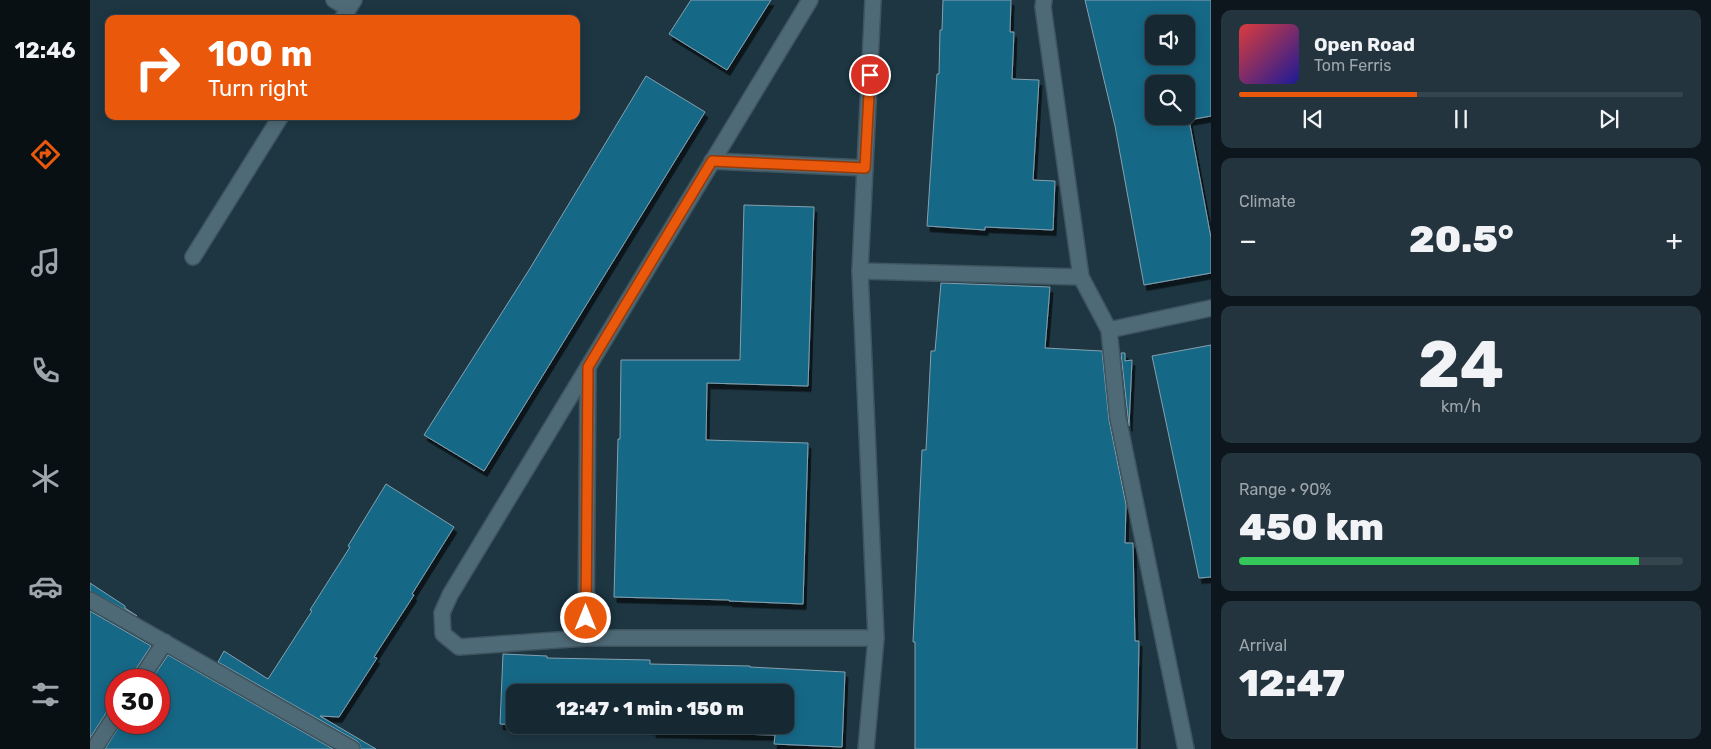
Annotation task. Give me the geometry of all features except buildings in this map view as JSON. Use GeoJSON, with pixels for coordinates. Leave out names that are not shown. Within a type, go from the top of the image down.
{"type":"FeatureCollection","features":[{"type":"Feature","properties":{"kind":"street"},"geometry":{"type":"LineString","coordinates":[[334,0],[348,9]]}},
{"type":"Feature","properties":{"kind":"street"},"geometry":{"type":"LineString","coordinates":[[810,0],[450,595],[442,613],[443,634],[460,647],[586,638],[876,638]]}},
{"type":"Feature","properties":{"kind":"street"},"geometry":{"type":"LineString","coordinates":[[866,749],[876,638],[860,271],[873,0]]}},
{"type":"Feature","properties":{"kind":"street"},"geometry":{"type":"LineString","coordinates":[[1044,0],[1044,17],[1081,277],[1109,330],[1118,418],[1186,749]]}},
{"type":"Feature","properties":{"kind":"street"},"geometry":{"type":"LineString","coordinates":[[193,257],[279,120]]}},
{"type":"Feature","properties":{"kind":"street"},"geometry":{"type":"LineString","coordinates":[[712,161],[865,168]]}},
{"type":"Feature","properties":{"kind":"street"},"geometry":{"type":"LineString","coordinates":[[860,271],[1081,277]]}},
{"type":"Feature","properties":{"kind":"street"},"geometry":{"type":"LineString","coordinates":[[1109,330],[1211,308]]}},
{"type":"Feature","properties":{"kind":"street"},"geometry":{"type":"LineString","coordinates":[[586,638],[588,367]]}},
{"type":"Feature","properties":{"kind":"street"},"geometry":{"type":"LineString","coordinates":[[90,600],[352,749]]}},
{"type":"Feature","properties":{"kind":"street"},"geometry":{"type":"LineString","coordinates":[[148,669],[166,642]]}},
{"type":"Feature","properties":{"kind":"street"},"geometry":{"type":"LineString","coordinates":[[94,749],[105,732]]}},
{"type":"Feature","properties":{"kind":"route"},"geometry":{"type":"LineString","coordinates":[[586,618],[588,367],[712,161],[865,168],[870,75]]}}]}
